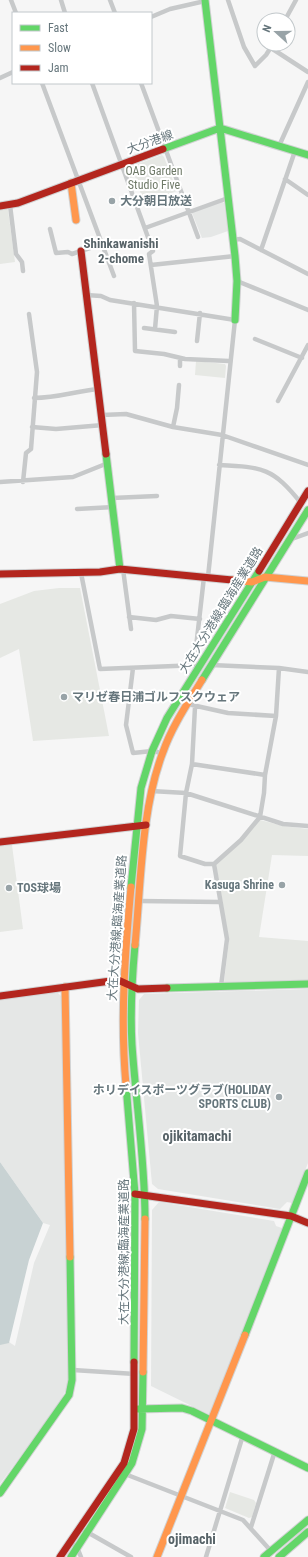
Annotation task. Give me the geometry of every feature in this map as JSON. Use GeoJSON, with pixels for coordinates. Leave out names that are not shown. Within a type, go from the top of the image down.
{"type":"FeatureCollection","features":[{"type":"Feature","properties":{"kind":"main road"},"geometry":{"type":"LineString","coordinates":[[205,1],[235,256],[235,320]]}},
{"type":"Feature","properties":{"kind":"main road"},"geometry":{"type":"LineString","coordinates":[[220,128],[308,155]]}},
{"type":"Feature","properties":{"kind":"main road","name":"大分港線"},"geometry":{"type":"LineString","coordinates":[[0,206],[10,205],[220,128]]}},
{"type":"Feature","properties":{"kind":"main road"},"geometry":{"type":"LineString","coordinates":[[74,182],[76,220]]}},
{"type":"Feature","properties":{"kind":"main road"},"geometry":{"type":"LineString","coordinates":[[82,251],[86,295],[122,569]]}},
{"type":"Feature","properties":{"kind":"main road","name":"大在大分港線;臨海産業道路"},"geometry":{"type":"LineString","coordinates":[[60,1557],[128,1454],[133,1438],[135,1374],[135,1194],[132,1141],[124,1062],[123,981],[136,825],[141,788],[152,751],[167,718],[197,665],[252,582],[308,492]]}},
{"type":"Feature","properties":{"kind":"main road","name":"大在大分港線;臨海産業道路"},"geometry":{"type":"LineString","coordinates":[[71,1557],[125,1474],[137,1450],[142,1429],[145,1195],[143,1149],[132,1045],[131,987],[146,825],[151,791],[162,754],[172,729],[192,704],[211,665],[308,510]]}},
{"type":"Feature","properties":{"kind":"main road"},"geometry":{"type":"LineString","coordinates":[[0,574],[81,573],[122,569],[252,582],[265,577],[308,581]]}},
{"type":"Feature","properties":{"kind":"main road"},"geometry":{"type":"LineString","coordinates":[[0,842],[146,825]]}},
{"type":"Feature","properties":{"kind":"main road"},"geometry":{"type":"LineString","coordinates":[[0,996],[123,981],[131,987],[138,989],[308,984]]}},
{"type":"Feature","properties":{"kind":"main road"},"geometry":{"type":"LineString","coordinates":[[0,1493],[66,1401],[71,1388],[73,1370],[65,987]]}},
{"type":"Feature","properties":{"kind":"main road"},"geometry":{"type":"LineString","coordinates":[[157,1557],[182,1497],[308,1173]]}},
{"type":"Feature","properties":{"kind":"main road"},"geometry":{"type":"LineString","coordinates":[[135,1194],[291,1216],[308,1223]]}},
{"type":"Feature","properties":{"kind":"main road"},"geometry":{"type":"LineString","coordinates":[[134,1409],[182,1408],[212,1420],[308,1468]]}},
{"type":"Feature","properties":{"kind":"main road"},"geometry":{"type":"LineString","coordinates":[[264,1557],[308,1520]]}},
{"type":"Feature","properties":{"kind":"main road"},"geometry":{"type":"LineString","coordinates":[[279,1557],[308,1532]]}},
{"type":"Feature","properties":{"kind":"street"},"geometry":{"type":"LineString","coordinates":[[11,0],[16,12]]}},
{"type":"Feature","properties":{"kind":"street"},"geometry":{"type":"LineString","coordinates":[[61,0],[66,12]]}},
{"type":"Feature","properties":{"kind":"street"},"geometry":{"type":"LineString","coordinates":[[110,0],[114,12]]}},
{"type":"Feature","properties":{"kind":"street"},"geometry":{"type":"LineString","coordinates":[[228,0],[244,47],[255,66],[268,52]]}},
{"type":"Feature","properties":{"kind":"street"},"geometry":{"type":"LineString","coordinates":[[289,12],[296,0]]}},
{"type":"Feature","properties":{"kind":"street"},"geometry":{"type":"LineString","coordinates":[[152,17],[170,9],[205,1]]}},
{"type":"Feature","properties":{"kind":"street"},"geometry":{"type":"LineString","coordinates":[[280,52],[308,72]]}},
{"type":"Feature","properties":{"kind":"street"},"geometry":{"type":"LineString","coordinates":[[0,78],[12,72]]}},
{"type":"Feature","properties":{"kind":"street"},"geometry":{"type":"LineString","coordinates":[[280,146],[291,116],[308,82]]}},
{"type":"Feature","properties":{"kind":"street"},"geometry":{"type":"LineString","coordinates":[[42,84],[74,182],[102,244],[114,276]]}},
{"type":"Feature","properties":{"kind":"street"},"geometry":{"type":"LineString","coordinates":[[92,84],[153,251],[149,254],[157,306],[155,329]]}},
{"type":"Feature","properties":{"kind":"street"},"geometry":{"type":"LineString","coordinates":[[140,84],[198,237]]}},
{"type":"Feature","properties":{"kind":"street"},"geometry":{"type":"LineString","coordinates":[[261,250],[284,179],[295,151]]}},
{"type":"Feature","properties":{"kind":"street"},"geometry":{"type":"LineString","coordinates":[[284,179],[308,195]]}},
{"type":"Feature","properties":{"kind":"street"},"geometry":{"type":"LineString","coordinates":[[145,228],[228,198]]}},
{"type":"Feature","properties":{"kind":"street"},"geometry":{"type":"LineString","coordinates":[[10,205],[16,254],[22,262],[23,271]]}},
{"type":"Feature","properties":{"kind":"street"},"geometry":{"type":"LineString","coordinates":[[50,229],[56,253],[68,252],[72,254],[102,244]]}},
{"type":"Feature","properties":{"kind":"street"},"geometry":{"type":"LineString","coordinates":[[233,240],[240,239],[308,274]]}},
{"type":"Feature","properties":{"kind":"street"},"geometry":{"type":"LineString","coordinates":[[152,266],[235,256]]}},
{"type":"Feature","properties":{"kind":"street"},"geometry":{"type":"LineString","coordinates":[[236,281],[308,310]]}},
{"type":"Feature","properties":{"kind":"street"},"geometry":{"type":"LineString","coordinates":[[81,573],[100,669],[197,665],[200,619],[235,320],[157,306],[110,300],[101,296],[86,295]]}},
{"type":"Feature","properties":{"kind":"street"},"geometry":{"type":"LineString","coordinates":[[134,303],[135,351],[164,354],[180,358],[229,361]]}},
{"type":"Feature","properties":{"kind":"street"},"geometry":{"type":"LineString","coordinates":[[197,340],[200,313]]}},
{"type":"Feature","properties":{"kind":"street"},"geometry":{"type":"LineString","coordinates":[[23,482],[26,453],[31,448],[37,372],[29,314]]}},
{"type":"Feature","properties":{"kind":"street"},"geometry":{"type":"LineString","coordinates":[[144,328],[175,332]]}},
{"type":"Feature","properties":{"kind":"street"},"geometry":{"type":"LineString","coordinates":[[255,339],[302,358]]}},
{"type":"Feature","properties":{"kind":"street"},"geometry":{"type":"LineString","coordinates":[[278,401],[308,345]]}},
{"type":"Feature","properties":{"kind":"street"},"geometry":{"type":"LineString","coordinates":[[180,358],[180,366]]}},
{"type":"Feature","properties":{"kind":"street"},"geometry":{"type":"LineString","coordinates":[[173,427],[179,385]]}},
{"type":"Feature","properties":{"kind":"street"},"geometry":{"type":"LineString","coordinates":[[34,398],[54,398],[82,391],[99,389]]}},
{"type":"Feature","properties":{"kind":"street"},"geometry":{"type":"LineString","coordinates":[[102,415],[126,414],[173,427],[222,435],[308,465]]}},
{"type":"Feature","properties":{"kind":"street"},"geometry":{"type":"LineString","coordinates":[[32,428],[56,429],[103,425]]}},
{"type":"Feature","properties":{"kind":"street"},"geometry":{"type":"LineString","coordinates":[[0,482],[23,482],[73,477],[108,463]]}},
{"type":"Feature","properties":{"kind":"street"},"geometry":{"type":"LineString","coordinates":[[219,465],[248,467],[269,471],[286,485],[301,503]]}},
{"type":"Feature","properties":{"kind":"street"},"geometry":{"type":"LineString","coordinates":[[112,498],[157,496]]}},
{"type":"Feature","properties":{"kind":"street"},"geometry":{"type":"LineString","coordinates":[[77,509],[114,507]]}},
{"type":"Feature","properties":{"kind":"street"},"geometry":{"type":"LineString","coordinates":[[288,540],[308,533]]}},
{"type":"Feature","properties":{"kind":"street"},"geometry":{"type":"LineString","coordinates":[[122,569],[131,629]]}},
{"type":"Feature","properties":{"kind":"street"},"geometry":{"type":"LineString","coordinates":[[130,617],[156,620],[171,616],[200,619]]}},
{"type":"Feature","properties":{"kind":"street"},"geometry":{"type":"LineString","coordinates":[[211,665],[279,668],[308,672]]}},
{"type":"Feature","properties":{"kind":"street"},"geometry":{"type":"LineString","coordinates":[[133,668],[126,725],[133,753],[152,751],[162,754]]}},
{"type":"Feature","properties":{"kind":"street"},"geometry":{"type":"LineString","coordinates":[[276,716],[228,713],[192,704],[192,764],[186,793],[180,856],[205,864],[214,864],[241,840],[260,817],[265,775],[276,716],[279,668]]}},
{"type":"Feature","properties":{"kind":"street"},"geometry":{"type":"LineString","coordinates":[[192,764],[265,775]]}},
{"type":"Feature","properties":{"kind":"street"},"geometry":{"type":"LineString","coordinates":[[151,791],[186,793],[283,824],[308,826]]}},
{"type":"Feature","properties":{"kind":"street"},"geometry":{"type":"LineString","coordinates":[[214,864],[226,939],[221,986]]}},
{"type":"Feature","properties":{"kind":"street"},"geometry":{"type":"LineString","coordinates":[[139,901],[219,902]]}},
{"type":"Feature","properties":{"kind":"street"},"geometry":{"type":"LineString","coordinates":[[73,1370],[135,1374]]}},
{"type":"Feature","properties":{"kind":"street"},"geometry":{"type":"LineString","coordinates":[[206,1557],[243,1436]]}},
{"type":"Feature","properties":{"kind":"street"},"geometry":{"type":"LineString","coordinates":[[251,1527],[275,1451]]}},
{"type":"Feature","properties":{"kind":"street"},"geometry":{"type":"LineString","coordinates":[[125,1474],[243,1520],[251,1527],[271,1551]]}},
{"type":"Feature","properties":{"kind":"street"},"geometry":{"type":"LineString","coordinates":[[80,1528],[131,1557]]}},
{"type":"Feature","properties":{"kind":"street"},"geometry":{"type":"LineString","coordinates":[[70,1542],[77,1547],[81,1557]]}},
{"type":"Feature","properties":{"kind":"street"},"geometry":{"type":"LineString","coordinates":[[116,1557],[120,1551]]}},
{"type":"Feature","properties":{"kind":"shaded area"},"geometry":{"type":"Polygon","coordinates":[[[222,201],[224,203],[228,231],[211,237],[202,238],[192,213],[222,201]]]}},
{"type":"Feature","properties":{"kind":"shaded area"},"geometry":{"type":"Polygon","coordinates":[[[308,989],[308,1163],[292,1203],[287,1202],[280,1209],[158,1189],[152,1184],[138,1033],[139,1000],[144,994],[308,989]]]}},
{"type":"Feature","properties":{"kind":"shaded area"},"geometry":{"type":"Polygon","coordinates":[[[57,992],[62,997],[69,1383],[59,1404],[0,1484],[0,1344],[9,1342],[15,1346],[34,1263],[50,1225],[43,1223],[0,1162],[0,998],[57,992]]]}},
{"type":"Feature","properties":{"kind":"shaded area"},"geometry":{"type":"Polygon","coordinates":[[[0,1162],[43,1223],[29,1260],[9,1343],[0,1345],[0,1162]]]}},
{"type":"Feature","properties":{"kind":"shaded area"},"geometry":{"type":"Polygon","coordinates":[[[159,1202],[274,1221],[276,1226],[282,1228],[210,1415],[151,1386],[152,1210],[159,1202]]]}},
{"type":"Feature","properties":{"kind":"green space","name":"OAB Garden Studio Five"},"geometry":{"type":"Polygon","coordinates":[[[162,155],[177,191],[144,203],[135,177],[130,178],[127,168],[162,155]]]}},
{"type":"Feature","properties":{"kind":"green space"},"geometry":{"type":"Polygon","coordinates":[[[7,209],[15,262],[0,264],[0,210],[7,209]]]}},
{"type":"Feature","properties":{"kind":"green space"},"geometry":{"type":"Polygon","coordinates":[[[196,361],[225,364],[225,378],[195,375],[196,361]]]}},
{"type":"Feature","properties":{"kind":"green space","name":"マリゼ春日浦ゴルフスクウェア"},"geometry":{"type":"Polygon","coordinates":[[[59,588],[80,588],[109,736],[33,741],[19,649],[0,658],[0,604],[34,591],[59,588]]]}},
{"type":"Feature","properties":{"kind":"green space"},"geometry":{"type":"Polygon","coordinates":[[[260,820],[284,826],[308,829],[308,856],[272,855],[259,937],[308,941],[308,980],[224,982],[229,940],[216,864],[260,820]]]}},
{"type":"Feature","properties":{"kind":"green space","name":"TOS球場"},"geometry":{"type":"Polygon","coordinates":[[[12,845],[23,929],[0,932],[0,846],[12,845]]]}},
{"type":"Feature","properties":{"kind":"green space"},"geometry":{"type":"Polygon","coordinates":[[[230,1492],[254,1500],[256,1503],[252,1517],[249,1518],[225,1508],[230,1492]]]}},
{"type":"Feature","properties":{"kind":"traffic: fast"},"geometry":{"type":"LineString","coordinates":[[205,0],[235,256],[237,281],[235,320]]}},
{"type":"Feature","properties":{"kind":"traffic: fast"},"geometry":{"type":"LineString","coordinates":[[163,149],[220,128],[308,155]]}},
{"type":"Feature","properties":{"kind":"traffic: fast"},"geometry":{"type":"LineString","coordinates":[[106,454],[120,569]]}},
{"type":"Feature","properties":{"kind":"traffic: fast"},"geometry":{"type":"LineString","coordinates":[[202,680],[308,510]]}},
{"type":"Feature","properties":{"kind":"traffic: fast"},"geometry":{"type":"LineString","coordinates":[[131,887],[141,788],[152,751],[167,718],[259,571]]}},
{"type":"Feature","properties":{"kind":"traffic: fast"},"geometry":{"type":"LineString","coordinates":[[135,945],[131,1033],[144,1175],[145,1219]]}},
{"type":"Feature","properties":{"kind":"traffic: fast"},"geometry":{"type":"LineString","coordinates":[[167,988],[308,984]]}},
{"type":"Feature","properties":{"kind":"traffic: fast"},"geometry":{"type":"LineString","coordinates":[[126,1085],[135,1194],[134,1362]]}},
{"type":"Feature","properties":{"kind":"traffic: fast"},"geometry":{"type":"LineString","coordinates":[[245,1335],[308,1173]]}},
{"type":"Feature","properties":{"kind":"traffic: fast"},"geometry":{"type":"LineString","coordinates":[[0,1493],[69,1395],[72,1380],[70,1257]]}},
{"type":"Feature","properties":{"kind":"traffic: fast"},"geometry":{"type":"LineString","coordinates":[[71,1557],[132,1463],[142,1429],[143,1372]]}},
{"type":"Feature","properties":{"kind":"traffic: fast"},"geometry":{"type":"LineString","coordinates":[[138,1409],[182,1408],[192,1411],[308,1468]]}},
{"type":"Feature","properties":{"kind":"traffic: fast"},"geometry":{"type":"LineString","coordinates":[[264,1557],[308,1520]]}},
{"type":"Feature","properties":{"kind":"traffic: fast"},"geometry":{"type":"LineString","coordinates":[[279,1557],[308,1532]]}},
{"type":"Feature","properties":{"kind":"traffic: slow"},"geometry":{"type":"LineString","coordinates":[[71,183],[76,220]]}},
{"type":"Feature","properties":{"kind":"traffic: slow"},"geometry":{"type":"LineString","coordinates":[[232,580],[252,582],[265,577],[308,581]]}},
{"type":"Feature","properties":{"kind":"traffic: slow"},"geometry":{"type":"LineString","coordinates":[[135,945],[143,847],[150,797],[167,742],[202,680]]}},
{"type":"Feature","properties":{"kind":"traffic: slow"},"geometry":{"type":"LineString","coordinates":[[126,1085],[123,1011],[125,961],[131,887]]}},
{"type":"Feature","properties":{"kind":"traffic: slow"},"geometry":{"type":"LineString","coordinates":[[65,987],[70,1257]]}},
{"type":"Feature","properties":{"kind":"traffic: slow"},"geometry":{"type":"LineString","coordinates":[[143,1372],[145,1219]]}},
{"type":"Feature","properties":{"kind":"traffic: slow"},"geometry":{"type":"LineString","coordinates":[[157,1557],[245,1335]]}},
{"type":"Feature","properties":{"kind":"traffic: jam"},"geometry":{"type":"LineString","coordinates":[[0,206],[18,203],[163,149]]}},
{"type":"Feature","properties":{"kind":"traffic: jam"},"geometry":{"type":"LineString","coordinates":[[81,251],[106,454]]}},
{"type":"Feature","properties":{"kind":"traffic: jam"},"geometry":{"type":"LineString","coordinates":[[259,571],[308,491]]}},
{"type":"Feature","properties":{"kind":"traffic: jam"},"geometry":{"type":"LineString","coordinates":[[0,574],[100,572],[120,569],[232,580]]}},
{"type":"Feature","properties":{"kind":"traffic: jam"},"geometry":{"type":"LineString","coordinates":[[0,842],[146,825]]}},
{"type":"Feature","properties":{"kind":"traffic: jam"},"geometry":{"type":"LineString","coordinates":[[0,996],[118,980],[138,989],[167,988]]}},
{"type":"Feature","properties":{"kind":"traffic: jam"},"geometry":{"type":"LineString","coordinates":[[135,1194],[291,1216],[308,1223]]}},
{"type":"Feature","properties":{"kind":"traffic: jam"},"geometry":{"type":"LineString","coordinates":[[60,1557],[124,1463],[134,1429],[134,1362]]}},
{"type":"Feature","properties":{"kind":"place","name":"大分朝日放送"},"geometry":{"type":"Point","coordinates":[112,201]}},
{"type":"Feature","properties":{"kind":"place","name":"マリゼ春日浦ゴルフスクウェア"},"geometry":{"type":"Point","coordinates":[64,697]}},
{"type":"Feature","properties":{"kind":"place","name":"Kasuga Shrine"},"geometry":{"type":"Point","coordinates":[282,885]}},
{"type":"Feature","properties":{"kind":"place","name":"TOS球場"},"geometry":{"type":"Point","coordinates":[9,888]}},
{"type":"Feature","properties":{"kind":"place","name":"ホリデイスポーツグラブ(HOLIDAY SPORTS CLUB)"},"geometry":{"type":"Point","coordinates":[279,1097]}},
{"type":"Feature","properties":{"kind":"district","name":"Shinkawanishi 2-chome"},"geometry":{"type":"Point","coordinates":[121,250]}},
{"type":"Feature","properties":{"kind":"district","name":"ojikitamachi"},"geometry":{"type":"Point","coordinates":[197,1136]}},
{"type":"Feature","properties":{"kind":"district","name":"ojimachi"},"geometry":{"type":"Point","coordinates":[192,1539]}}]}
